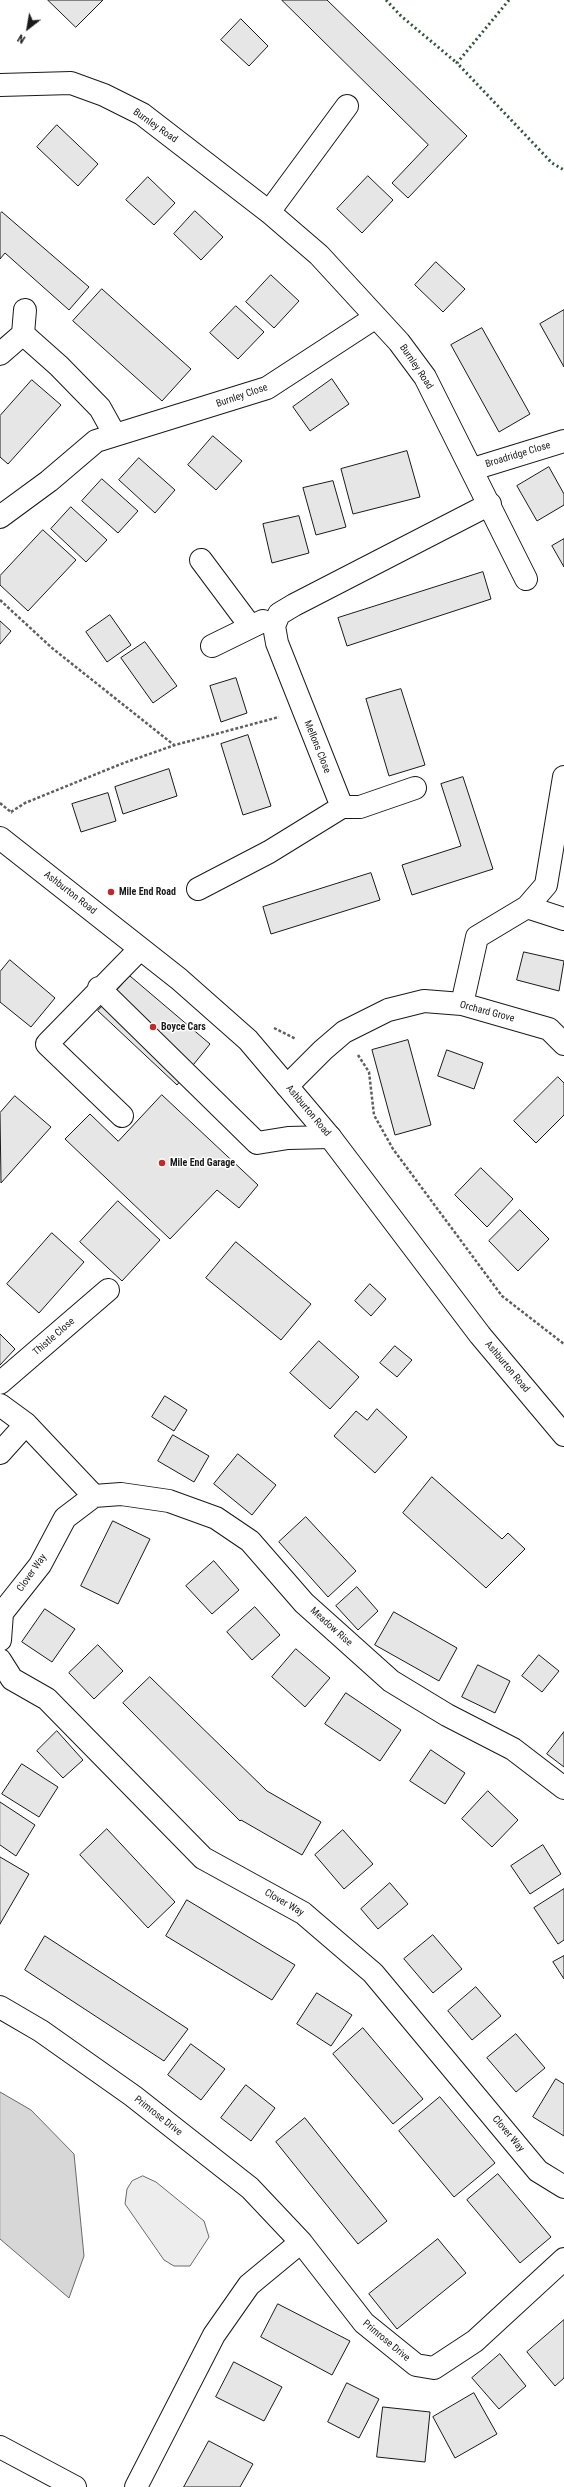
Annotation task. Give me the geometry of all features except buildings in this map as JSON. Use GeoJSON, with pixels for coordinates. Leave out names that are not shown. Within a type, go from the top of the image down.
{"type":"FeatureCollection","features":[{"type":"Feature","properties":{"kind":"street","name":"Burnley Road"},"geometry":{"type":"LineString","coordinates":[[0,85],[71,83],[104,95],[142,114],[269,212],[319,255],[399,342],[425,378],[473,469],[526,579]]}},
{"type":"Feature","properties":{"kind":"street"},"geometry":{"type":"LineString","coordinates":[[269,212],[347,106]]}},
{"type":"Feature","properties":{"kind":"street"},"geometry":{"type":"LineString","coordinates":[[0,354],[23,334],[25,310]]}},
{"type":"Feature","properties":{"kind":"street","name":"Burnley Close"},"geometry":{"type":"LineString","coordinates":[[0,516],[49,481],[96,440],[267,388],[376,317]]}},
{"type":"Feature","properties":{"kind":"street"},"geometry":{"type":"LineString","coordinates":[[23,334],[59,366],[100,408],[115,435]]}},
{"type":"Feature","properties":{"kind":"street","name":"Broadridge Close"},"geometry":{"type":"LineString","coordinates":[[473,469],[564,441]]}},
{"type":"Feature","properties":{"kind":"street"},"geometry":{"type":"LineString","coordinates":[[212,646],[279,614],[490,504]]}},
{"type":"Feature","properties":{"kind":"street"},"geometry":{"type":"LineString","coordinates":[[201,560],[250,627]]}},
{"type":"Feature","properties":{"kind":"street","name":"Mellons Close"},"geometry":{"type":"LineString","coordinates":[[279,614],[274,626],[277,643],[342,807]]}},
{"type":"Feature","properties":{"kind":"street"},"geometry":{"type":"LineString","coordinates":[[462,1004],[477,937],[527,907],[546,885],[564,776]]}},
{"type":"Feature","properties":{"kind":"street"},"geometry":{"type":"LineString","coordinates":[[198,889],[269,852],[342,807],[360,807],[415,788]]}},
{"type":"Feature","properties":{"kind":"street","name":"Ashburton Road"},"geometry":{"type":"LineString","coordinates":[[0,838],[140,949],[218,1013],[248,1040],[330,1137],[480,1335],[564,1435]]}},
{"type":"Feature","properties":{"kind":"street"},"geometry":{"type":"LineString","coordinates":[[527,907],[564,919]]}},
{"type":"Feature","properties":{"kind":"street"},"geometry":{"type":"LineString","coordinates":[[122,1116],[47,1044],[99,988],[140,949]]}},
{"type":"Feature","properties":{"kind":"street"},"geometry":{"type":"LineString","coordinates":[[99,988],[257,1143],[288,1138],[330,1137]]}},
{"type":"Feature","properties":{"kind":"street","name":"Orchard Grove"},"geometry":{"type":"LineString","coordinates":[[287,1086],[323,1050],[344,1032],[396,1008],[424,1001],[462,1004],[548,1029],[564,1044]]}},
{"type":"Feature","properties":{"kind":"street","name":"Thistle Close"},"geometry":{"type":"LineString","coordinates":[[0,1383],[108,1290]]}},
{"type":"Feature","properties":{"kind":"street"},"geometry":{"type":"LineString","coordinates":[[0,1405],[26,1424],[94,1496]]}},
{"type":"Feature","properties":{"kind":"street"},"geometry":{"type":"LineString","coordinates":[[0,1453],[26,1424]]}},
{"type":"Feature","properties":{"kind":"street","name":"Meadow Rise"},"geometry":{"type":"LineString","coordinates":[[94,1496],[121,1494],[169,1501],[216,1518],[250,1541],[304,1603],[391,1681],[447,1715],[512,1749],[564,1788]]}},
{"type":"Feature","properties":{"kind":"street","name":"Clover Way"},"geometry":{"type":"LineString","coordinates":[[0,1640],[2,1613],[40,1565],[65,1518],[94,1496]]}},
{"type":"Feature","properties":{"kind":"street","name":"Clover Way"},"geometry":{"type":"LineString","coordinates":[[0,1660],[12,1680],[47,1699],[203,1858],[303,1913],[373,1973],[538,2171],[564,2187]]}},
{"type":"Feature","properties":{"kind":"street","name":"Primrose Drive"},"geometry":{"type":"LineString","coordinates":[[0,2007],[41,2031],[133,2096],[250,2188],[301,2242],[364,2323],[416,2365],[434,2368],[475,2341],[564,2259]]}},
{"type":"Feature","properties":{"kind":"street"},"geometry":{"type":"LineString","coordinates":[[136,2487],[214,2335],[249,2285],[301,2242]]}},
{"type":"Feature","properties":{"kind":"street"},"geometry":{"type":"LineString","coordinates":[[0,2447],[75,2487]]}},
{"type":"Feature","properties":{"kind":"path"},"geometry":{"type":"LineString","coordinates":[[0,600],[52,648],[175,745]]}},
{"type":"Feature","properties":{"kind":"path"},"geometry":{"type":"LineString","coordinates":[[11,813],[25,803],[113,767],[175,745],[303,711]]}},
{"type":"Feature","properties":{"kind":"path"},"geometry":{"type":"LineString","coordinates":[[344,1032],[369,1072],[374,1115],[393,1149],[502,1296],[564,1344]]}},
{"type":"Feature","properties":{"kind":"shaded area"},"geometry":{"type":"Polygon","coordinates":[[[0,2092],[31,2110],[74,2154],[84,2256],[69,2298],[0,2239],[0,2092]]]}},
{"type":"Feature","properties":{"kind":"shaded area"},"geometry":{"type":"Polygon","coordinates":[[[143,2176],[156,2182],[204,2221],[209,2237],[190,2266],[174,2266],[164,2260],[125,2204],[127,2189],[132,2181],[143,2176]]]}},
{"type":"Feature","properties":{"kind":"hedge"},"geometry":{"type":"LineString","coordinates":[[386,0],[401,16],[457,63]]}},
{"type":"Feature","properties":{"kind":"hedge"},"geometry":{"type":"LineString","coordinates":[[509,0],[457,63],[552,163],[564,170]]}},
{"type":"Feature","properties":{"kind":"place","name":"Mile End Road"},"geometry":{"type":"Point","coordinates":[111,892]}},
{"type":"Feature","properties":{"kind":"place","name":"Boyce Cars"},"geometry":{"type":"Point","coordinates":[153,1027]}},
{"type":"Feature","properties":{"kind":"place","name":"Mile End Garage"},"geometry":{"type":"Point","coordinates":[162,1163]}}]}
